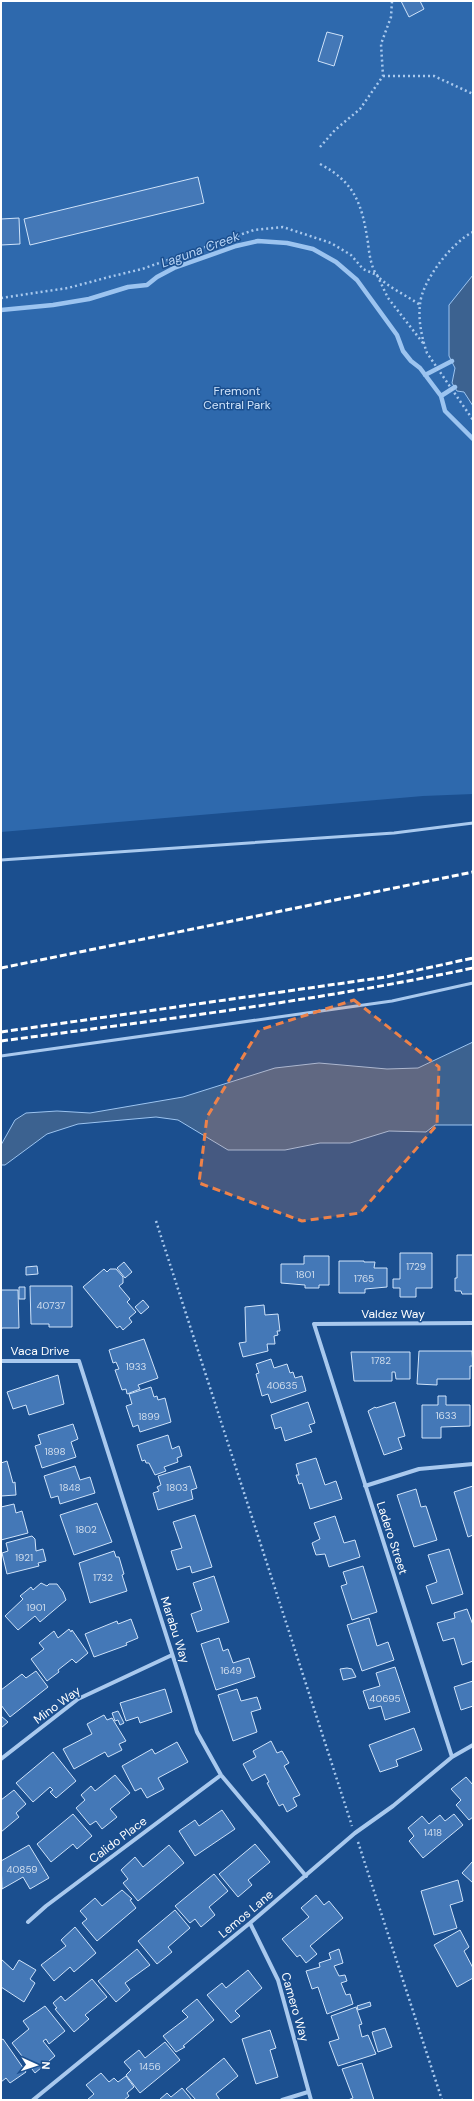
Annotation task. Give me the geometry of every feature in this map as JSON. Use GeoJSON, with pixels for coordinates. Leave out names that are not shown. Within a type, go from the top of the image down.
{"type":"FeatureCollection","features":[{"type":"Feature","properties":{"kind":"street","name":"Valdez Way"},"geometry":{"type":"LineString","coordinates":[[314,1324],[473,1323]]}},
{"type":"Feature","properties":{"kind":"street","name":"Ladero Street"},"geometry":{"type":"LineString","coordinates":[[314,1324],[452,1757]]}},
{"type":"Feature","properties":{"kind":"street","name":"Vaca Drive"},"geometry":{"type":"LineString","coordinates":[[1,1361],[79,1360]]}},
{"type":"Feature","properties":{"kind":"street","name":"Marabu Way"},"geometry":{"type":"LineString","coordinates":[[79,1360],[172,1655],[198,1732],[221,1775],[306,1876]]}},
{"type":"Feature","properties":{"kind":"street"},"geometry":{"type":"LineString","coordinates":[[365,1486],[419,1469],[473,1464]]}},
{"type":"Feature","properties":{"kind":"street","name":"Mino Way"},"geometry":{"type":"LineString","coordinates":[[1,1759],[78,1699],[172,1655]]}},
{"type":"Feature","properties":{"kind":"street","name":"Lemos Lane"},"geometry":{"type":"LineString","coordinates":[[33,2100],[250,1923],[355,1833],[393,1806],[452,1757],[473,1745]]}},
{"type":"Feature","properties":{"kind":"street","name":"Calido Place"},"geometry":{"type":"LineString","coordinates":[[28,1922],[221,1775]]}},
{"type":"Feature","properties":{"kind":"street","name":"Camero Way"},"geometry":{"type":"LineString","coordinates":[[250,1923],[278,1980],[311,2100]]}},
{"type":"Feature","properties":{"kind":"street"},"geometry":{"type":"LineString","coordinates":[[282,2100],[308,2092]]}},
{"type":"Feature","properties":{"kind":"lane"},"geometry":{"type":"LineString","coordinates":[[1,860],[394,833],[473,823]]}},
{"type":"Feature","properties":{"kind":"lane"},"geometry":{"type":"LineString","coordinates":[[1,1056],[392,1001],[473,983]]}},
{"type":"Feature","properties":{"kind":"path"},"geometry":{"type":"LineString","coordinates":[[320,146],[335,130],[360,108],[383,76],[381,44],[391,17],[392,1]]}},
{"type":"Feature","properties":{"kind":"path"},"geometry":{"type":"LineString","coordinates":[[383,76],[434,76],[473,94]]}},
{"type":"Feature","properties":{"kind":"path"},"geometry":{"type":"LineString","coordinates":[[320,164],[338,174],[357,200],[362,211],[370,255],[377,275],[388,298],[423,343],[433,364],[473,420]]}},
{"type":"Feature","properties":{"kind":"path"},"geometry":{"type":"LineString","coordinates":[[1,298],[53,290],[142,269],[208,244],[254,230],[283,227],[331,243],[351,255],[363,269],[377,275],[420,305]]}},
{"type":"Feature","properties":{"kind":"path"},"geometry":{"type":"LineString","coordinates":[[423,343],[420,305],[426,285],[443,260],[460,241],[473,232]]}},
{"type":"Feature","properties":{"kind":"path"},"geometry":{"type":"LineString","coordinates":[[156,1221],[442,2100]]}},
{"type":"Feature","properties":{"kind":"highlighted area"},"geometry":{"type":"Polygon","coordinates":[[[354,1000],[439,1067],[437,1125],[360,1213],[302,1221],[199,1183],[207,1117],[259,1030],[354,1000]]]}},
{"type":"Feature","properties":{"kind":"green space","name":"Fremont Central Park"},"geometry":{"type":"Polygon","coordinates":[[[1,1],[473,1],[473,794],[423,796],[1,832],[1,1]]]}},
{"type":"Feature","properties":{"kind":"shaded area"},"geometry":{"type":"Polygon","coordinates":[[[473,275],[473,406],[464,392],[457,391],[452,383],[455,368],[449,356],[449,305],[473,275]]]}},
{"type":"Feature","properties":{"kind":"shaded area"},"geometry":{"type":"Polygon","coordinates":[[[473,1042],[473,1125],[435,1125],[426,1132],[389,1131],[350,1143],[320,1143],[285,1150],[228,1150],[178,1120],[156,1117],[78,1124],[47,1134],[5,1165],[1,1165],[1,1145],[15,1120],[26,1113],[57,1111],[90,1113],[183,1097],[275,1068],[319,1063],[387,1069],[418,1068],[473,1042]]]}},
{"type":"Feature","properties":{"kind":"building"},"geometry":{"type":"Polygon","coordinates":[[[401,1],[420,1],[424,9],[409,17],[401,1]]]}},
{"type":"Feature","properties":{"kind":"building"},"geometry":{"type":"Polygon","coordinates":[[[327,32],[343,36],[334,66],[318,61],[327,32]]]}},
{"type":"Feature","properties":{"kind":"building"},"geometry":{"type":"Polygon","coordinates":[[[198,177],[204,203],[30,245],[24,219],[198,177]]]}},
{"type":"Feature","properties":{"kind":"building"},"geometry":{"type":"Polygon","coordinates":[[[19,218],[20,244],[1,245],[1,219],[19,218]]]}},
{"type":"Feature","properties":{"kind":"building"},"geometry":{"type":"Polygon","coordinates":[[[400,1253],[432,1253],[432,1288],[416,1288],[416,1297],[400,1297],[400,1288],[393,1288],[393,1279],[400,1279],[400,1253]]]}},
{"type":"Feature","properties":{"kind":"building"},"geometry":{"type":"Polygon","coordinates":[[[457,1255],[473,1255],[473,1294],[462,1294],[461,1291],[455,1291],[455,1278],[457,1278],[457,1255]]]}},
{"type":"Feature","properties":{"kind":"building"},"geometry":{"type":"Polygon","coordinates":[[[304,1256],[329,1256],[329,1285],[319,1285],[319,1288],[305,1288],[305,1285],[281,1283],[281,1264],[304,1264],[304,1256]]]}},
{"type":"Feature","properties":{"kind":"building"},"geometry":{"type":"Polygon","coordinates":[[[339,1261],[375,1262],[374,1268],[387,1268],[387,1287],[365,1289],[365,1293],[339,1293],[339,1261]]]}},
{"type":"Feature","properties":{"kind":"building"},"geometry":{"type":"Polygon","coordinates":[[[124,1262],[132,1272],[125,1278],[117,1268],[124,1262]]]}},
{"type":"Feature","properties":{"kind":"building"},"geometry":{"type":"Polygon","coordinates":[[[37,1266],[38,1274],[26,1275],[26,1267],[37,1266]]]}},
{"type":"Feature","properties":{"kind":"building"},"geometry":{"type":"Polygon","coordinates":[[[104,1269],[107,1272],[110,1269],[116,1269],[123,1277],[123,1283],[119,1286],[130,1299],[127,1302],[136,1312],[129,1318],[132,1322],[123,1330],[120,1326],[117,1328],[83,1287],[104,1269]]]}},
{"type":"Feature","properties":{"kind":"building"},"geometry":{"type":"Polygon","coordinates":[[[30,1286],[72,1286],[72,1327],[49,1327],[49,1324],[31,1324],[30,1286]]]}},
{"type":"Feature","properties":{"kind":"building"},"geometry":{"type":"Polygon","coordinates":[[[19,1287],[25,1287],[25,1299],[19,1299],[19,1287]]]}},
{"type":"Feature","properties":{"kind":"building"},"geometry":{"type":"Polygon","coordinates":[[[1,1290],[18,1290],[19,1328],[2,1328],[1,1331],[1,1290]]]}},
{"type":"Feature","properties":{"kind":"building"},"geometry":{"type":"Polygon","coordinates":[[[143,1300],[149,1307],[141,1314],[135,1307],[143,1300]]]}},
{"type":"Feature","properties":{"kind":"building"},"geometry":{"type":"Polygon","coordinates":[[[264,1305],[265,1315],[278,1314],[280,1331],[277,1331],[278,1335],[274,1336],[275,1344],[267,1344],[268,1351],[243,1357],[239,1343],[246,1342],[245,1307],[264,1305]]]}},
{"type":"Feature","properties":{"kind":"building"},"geometry":{"type":"Polygon","coordinates":[[[144,1339],[158,1378],[138,1385],[140,1389],[127,1394],[126,1389],[122,1390],[115,1370],[119,1369],[116,1362],[113,1363],[109,1350],[144,1339]]]}},
{"type":"Feature","properties":{"kind":"building"},"geometry":{"type":"Polygon","coordinates":[[[419,1351],[472,1351],[473,1366],[470,1366],[470,1379],[437,1379],[437,1385],[417,1384],[419,1351]]]}},
{"type":"Feature","properties":{"kind":"building"},"geometry":{"type":"Polygon","coordinates":[[[351,1352],[410,1352],[410,1379],[396,1379],[395,1372],[392,1372],[392,1381],[354,1381],[351,1352]]]}},
{"type":"Feature","properties":{"kind":"building"},"geometry":{"type":"Polygon","coordinates":[[[271,1359],[274,1368],[287,1364],[290,1373],[293,1372],[295,1378],[302,1376],[306,1391],[271,1403],[268,1394],[262,1396],[256,1374],[259,1373],[256,1364],[271,1359]]]}},
{"type":"Feature","properties":{"kind":"building"},"geometry":{"type":"Polygon","coordinates":[[[58,1375],[64,1404],[29,1415],[26,1405],[13,1409],[7,1392],[58,1375]]]}},
{"type":"Feature","properties":{"kind":"building"},"geometry":{"type":"Polygon","coordinates":[[[151,1387],[154,1397],[157,1396],[158,1400],[165,1398],[171,1422],[140,1432],[138,1425],[133,1427],[126,1406],[132,1404],[129,1394],[151,1387]]]}},
{"type":"Feature","properties":{"kind":"building"},"geometry":{"type":"Polygon","coordinates":[[[438,1396],[446,1396],[446,1405],[470,1405],[470,1426],[441,1427],[441,1438],[422,1438],[422,1405],[438,1405],[438,1396]]]}},
{"type":"Feature","properties":{"kind":"building"},"geometry":{"type":"Polygon","coordinates":[[[308,1402],[315,1423],[309,1425],[312,1432],[285,1441],[281,1427],[275,1429],[271,1415],[308,1402]]]}},
{"type":"Feature","properties":{"kind":"building"},"geometry":{"type":"Polygon","coordinates":[[[395,1402],[405,1436],[398,1438],[402,1449],[384,1455],[368,1411],[375,1407],[376,1408],[395,1402]]]}},
{"type":"Feature","properties":{"kind":"building"},"geometry":{"type":"Polygon","coordinates":[[[73,1424],[78,1439],[71,1442],[76,1457],[42,1468],[35,1446],[41,1444],[38,1435],[73,1424]]]}},
{"type":"Feature","properties":{"kind":"building"},"geometry":{"type":"Polygon","coordinates":[[[168,1435],[172,1449],[179,1446],[182,1456],[177,1458],[178,1462],[164,1467],[166,1471],[155,1475],[149,1463],[146,1463],[145,1460],[142,1461],[137,1445],[168,1435]]]}},
{"type":"Feature","properties":{"kind":"building"},"geometry":{"type":"Polygon","coordinates":[[[316,1458],[325,1485],[336,1481],[342,1499],[310,1509],[302,1483],[299,1484],[296,1475],[299,1475],[296,1464],[316,1458]]]}},
{"type":"Feature","properties":{"kind":"building"},"geometry":{"type":"Polygon","coordinates":[[[7,1461],[13,1483],[15,1482],[16,1495],[1,1496],[1,1463],[7,1461]]]}},
{"type":"Feature","properties":{"kind":"building"},"geometry":{"type":"Polygon","coordinates":[[[75,1466],[80,1480],[90,1477],[95,1493],[60,1504],[58,1496],[51,1498],[44,1476],[75,1466]]]}},
{"type":"Feature","properties":{"kind":"building"},"geometry":{"type":"Polygon","coordinates":[[[190,1466],[197,1488],[191,1490],[193,1499],[158,1510],[153,1493],[159,1491],[157,1487],[161,1485],[158,1476],[190,1466]]]}},
{"type":"Feature","properties":{"kind":"building"},"geometry":{"type":"Polygon","coordinates":[[[473,1486],[473,1535],[468,1537],[454,1492],[473,1486]]]}},
{"type":"Feature","properties":{"kind":"building"},"geometry":{"type":"Polygon","coordinates":[[[416,1489],[421,1507],[426,1506],[437,1540],[414,1547],[397,1495],[416,1489]]]}},
{"type":"Feature","properties":{"kind":"building"},"geometry":{"type":"Polygon","coordinates":[[[97,1503],[112,1542],[74,1555],[60,1515],[97,1503]]]}},
{"type":"Feature","properties":{"kind":"building"},"geometry":{"type":"Polygon","coordinates":[[[14,1504],[16,1513],[22,1511],[28,1533],[1,1540],[1,1507],[14,1504]]]}},
{"type":"Feature","properties":{"kind":"building"},"geometry":{"type":"Polygon","coordinates":[[[195,1515],[212,1567],[192,1573],[190,1566],[177,1570],[171,1551],[182,1548],[173,1522],[195,1515]]]}},
{"type":"Feature","properties":{"kind":"building"},"geometry":{"type":"Polygon","coordinates":[[[335,1516],[344,1543],[355,1540],[360,1557],[329,1567],[325,1554],[316,1555],[312,1543],[320,1539],[314,1523],[335,1516]]]}},
{"type":"Feature","properties":{"kind":"building"},"geometry":{"type":"Polygon","coordinates":[[[32,1536],[35,1539],[36,1551],[43,1549],[46,1561],[38,1563],[39,1566],[7,1574],[2,1553],[8,1551],[6,1543],[32,1536]]]}},
{"type":"Feature","properties":{"kind":"building"},"geometry":{"type":"Polygon","coordinates":[[[449,1549],[463,1594],[432,1604],[426,1586],[437,1582],[428,1555],[449,1549]]]}},
{"type":"Feature","properties":{"kind":"building"},"geometry":{"type":"Polygon","coordinates":[[[114,1551],[116,1557],[119,1557],[124,1574],[122,1575],[127,1591],[90,1603],[79,1563],[114,1551]]]}},
{"type":"Feature","properties":{"kind":"building"},"geometry":{"type":"Polygon","coordinates":[[[363,1566],[377,1612],[352,1620],[341,1586],[347,1584],[343,1572],[363,1566]]]}},
{"type":"Feature","properties":{"kind":"building"},"geometry":{"type":"Polygon","coordinates":[[[214,1576],[229,1622],[197,1632],[191,1614],[202,1610],[193,1583],[214,1576]]]}},
{"type":"Feature","properties":{"kind":"building"},"geometry":{"type":"Polygon","coordinates":[[[41,1583],[47,1586],[49,1584],[57,1584],[63,1592],[66,1600],[40,1622],[35,1616],[18,1630],[5,1616],[23,1599],[20,1596],[31,1587],[33,1590],[41,1583]]]}},
{"type":"Feature","properties":{"kind":"building"},"geometry":{"type":"Polygon","coordinates":[[[467,1609],[473,1625],[473,1661],[462,1665],[454,1638],[443,1641],[437,1623],[455,1618],[454,1613],[467,1609]]]}},
{"type":"Feature","properties":{"kind":"building"},"geometry":{"type":"Polygon","coordinates":[[[369,1618],[377,1646],[388,1642],[394,1660],[362,1671],[347,1625],[369,1618]]]}},
{"type":"Feature","properties":{"kind":"building"},"geometry":{"type":"Polygon","coordinates":[[[131,1619],[138,1638],[126,1643],[127,1645],[94,1657],[85,1634],[117,1621],[118,1624],[131,1619]]]}},
{"type":"Feature","properties":{"kind":"building"},"geometry":{"type":"Polygon","coordinates":[[[69,1629],[71,1632],[72,1630],[88,1653],[76,1663],[72,1659],[47,1681],[31,1659],[44,1649],[39,1643],[54,1631],[58,1638],[69,1629]]]}},
{"type":"Feature","properties":{"kind":"building"},"geometry":{"type":"Polygon","coordinates":[[[219,1638],[223,1651],[228,1649],[233,1663],[249,1658],[255,1677],[216,1690],[201,1644],[219,1638]]]}},
{"type":"Feature","properties":{"kind":"building"},"geometry":{"type":"Polygon","coordinates":[[[395,1667],[410,1712],[385,1720],[381,1706],[369,1709],[363,1691],[380,1686],[376,1673],[395,1667]]]}},
{"type":"Feature","properties":{"kind":"building"},"geometry":{"type":"Polygon","coordinates":[[[340,1669],[352,1669],[356,1677],[343,1680],[340,1669]]]}},
{"type":"Feature","properties":{"kind":"building"},"geometry":{"type":"Polygon","coordinates":[[[36,1671],[48,1687],[10,1717],[1,1705],[1,1690],[22,1674],[26,1678],[36,1671]]]}},
{"type":"Feature","properties":{"kind":"building"},"geometry":{"type":"Polygon","coordinates":[[[473,1681],[473,1706],[461,1710],[454,1687],[473,1681]]]}},
{"type":"Feature","properties":{"kind":"building"},"geometry":{"type":"Polygon","coordinates":[[[165,1689],[172,1712],[140,1723],[138,1717],[126,1721],[120,1703],[165,1689]]]}},
{"type":"Feature","properties":{"kind":"building"},"geometry":{"type":"Polygon","coordinates":[[[237,1689],[241,1701],[257,1697],[261,1709],[251,1712],[257,1732],[233,1741],[218,1695],[237,1689]]]}},
{"type":"Feature","properties":{"kind":"building"},"geometry":{"type":"Polygon","coordinates":[[[118,1711],[124,1723],[120,1725],[118,1720],[115,1721],[112,1713],[118,1711]]]}},
{"type":"Feature","properties":{"kind":"building"},"geometry":{"type":"Polygon","coordinates":[[[104,1715],[107,1720],[112,1718],[126,1741],[119,1744],[122,1750],[108,1757],[105,1752],[74,1769],[63,1749],[92,1734],[87,1724],[104,1715]]]}},
{"type":"Feature","properties":{"kind":"building"},"geometry":{"type":"Polygon","coordinates":[[[1,1716],[8,1722],[1,1728],[1,1716]]]}},
{"type":"Feature","properties":{"kind":"building"},"geometry":{"type":"Polygon","coordinates":[[[414,1728],[422,1750],[396,1760],[398,1766],[380,1772],[369,1745],[414,1728]]]}},
{"type":"Feature","properties":{"kind":"building"},"geometry":{"type":"Polygon","coordinates":[[[271,1741],[277,1753],[282,1751],[289,1763],[284,1766],[300,1795],[293,1798],[297,1806],[287,1812],[283,1804],[279,1806],[267,1783],[269,1782],[265,1774],[252,1781],[243,1764],[256,1757],[253,1751],[271,1741]]]}},
{"type":"Feature","properties":{"kind":"building"},"geometry":{"type":"Polygon","coordinates":[[[177,1742],[188,1762],[158,1778],[164,1789],[147,1798],[141,1788],[135,1791],[122,1766],[152,1749],[155,1754],[177,1742]]]}},
{"type":"Feature","properties":{"kind":"building"},"geometry":{"type":"Polygon","coordinates":[[[53,1752],[76,1781],[56,1798],[50,1792],[53,1790],[50,1787],[33,1802],[16,1783],[53,1752]]]}},
{"type":"Feature","properties":{"kind":"building"},"geometry":{"type":"Polygon","coordinates":[[[115,1775],[130,1793],[110,1809],[117,1817],[102,1829],[96,1821],[90,1825],[76,1808],[85,1800],[81,1795],[91,1786],[95,1791],[115,1775]]]}},
{"type":"Feature","properties":{"kind":"building"},"geometry":{"type":"Polygon","coordinates":[[[466,1777],[473,1785],[473,1817],[469,1820],[456,1805],[461,1800],[451,1789],[466,1777]]]}},
{"type":"Feature","properties":{"kind":"building"},"geometry":{"type":"Polygon","coordinates":[[[14,1790],[26,1804],[16,1813],[19,1817],[1,1832],[1,1800],[14,1790]]]}},
{"type":"Feature","properties":{"kind":"building"},"geometry":{"type":"Polygon","coordinates":[[[222,1810],[235,1829],[195,1856],[179,1831],[195,1820],[199,1826],[222,1810]]]}},
{"type":"Feature","properties":{"kind":"building"},"geometry":{"type":"Polygon","coordinates":[[[73,1814],[92,1836],[77,1849],[73,1844],[51,1862],[37,1844],[73,1814]]]}},
{"type":"Feature","properties":{"kind":"building"},"geometry":{"type":"Polygon","coordinates":[[[454,1814],[463,1825],[423,1858],[409,1841],[414,1836],[408,1828],[422,1816],[429,1824],[440,1815],[445,1821],[454,1814]]]}},
{"type":"Feature","properties":{"kind":"building"},"geometry":{"type":"Polygon","coordinates":[[[255,1844],[270,1862],[248,1880],[252,1885],[238,1897],[219,1874],[255,1844]]]}},
{"type":"Feature","properties":{"kind":"building"},"geometry":{"type":"Polygon","coordinates":[[[29,1845],[49,1878],[30,1889],[23,1877],[2,1889],[1,1861],[29,1845]]]}},
{"type":"Feature","properties":{"kind":"building"},"geometry":{"type":"Polygon","coordinates":[[[169,1845],[184,1863],[138,1901],[123,1883],[128,1879],[121,1870],[135,1857],[143,1867],[169,1845]]]}},
{"type":"Feature","properties":{"kind":"building"},"geometry":{"type":"Polygon","coordinates":[[[473,1861],[473,1883],[462,1873],[473,1861]]]}},
{"type":"Feature","properties":{"kind":"building"},"geometry":{"type":"Polygon","coordinates":[[[214,1874],[228,1891],[209,1907],[215,1915],[201,1927],[195,1919],[190,1923],[175,1906],[214,1874]]]}},
{"type":"Feature","properties":{"kind":"building"},"geometry":{"type":"Polygon","coordinates":[[[458,1880],[463,1901],[450,1905],[457,1928],[434,1935],[421,1891],[458,1880]]]}},
{"type":"Feature","properties":{"kind":"building"},"geometry":{"type":"Polygon","coordinates":[[[122,1890],[132,1899],[130,1900],[136,1908],[97,1941],[82,1923],[87,1919],[80,1911],[95,1898],[102,1906],[122,1890]]]}},
{"type":"Feature","properties":{"kind":"building"},"geometry":{"type":"Polygon","coordinates":[[[316,1895],[324,1905],[329,1901],[343,1918],[310,1946],[317,1954],[306,1963],[300,1955],[297,1957],[282,1939],[309,1917],[301,1908],[316,1895]]]}},
{"type":"Feature","properties":{"kind":"building"},"geometry":{"type":"Polygon","coordinates":[[[175,1910],[190,1928],[168,1947],[172,1952],[157,1964],[138,1941],[175,1910]]]}},
{"type":"Feature","properties":{"kind":"building"},"geometry":{"type":"Polygon","coordinates":[[[75,1927],[96,1953],[74,1972],[70,1967],[54,1981],[41,1965],[66,1946],[61,1940],[75,1927]]]}},
{"type":"Feature","properties":{"kind":"building"},"geometry":{"type":"Polygon","coordinates":[[[460,1930],[469,1947],[464,1951],[473,1968],[473,1978],[457,1987],[434,1945],[460,1930]]]}},
{"type":"Feature","properties":{"kind":"building"},"geometry":{"type":"Polygon","coordinates":[[[137,1949],[150,1965],[125,1983],[130,1990],[116,2002],[98,1981],[137,1949]]]}},
{"type":"Feature","properties":{"kind":"building"},"geometry":{"type":"Polygon","coordinates":[[[339,1949],[343,1963],[334,1966],[339,1976],[345,1975],[347,1981],[341,1983],[346,1995],[350,1994],[353,2004],[327,2014],[318,1987],[312,1989],[306,1971],[320,1967],[319,1963],[331,1959],[329,1953],[339,1949]]]}},
{"type":"Feature","properties":{"kind":"building"},"geometry":{"type":"Polygon","coordinates":[[[1,1959],[13,1970],[19,1960],[36,1970],[30,1979],[35,1983],[24,2002],[1,1987],[1,1959]]]}},
{"type":"Feature","properties":{"kind":"building"},"geometry":{"type":"Polygon","coordinates":[[[248,1970],[262,1988],[235,2011],[240,2016],[231,2023],[207,1995],[222,1983],[226,1988],[248,1970]]]}},
{"type":"Feature","properties":{"kind":"building"},"geometry":{"type":"Polygon","coordinates":[[[92,1979],[107,1997],[85,2015],[89,2019],[74,2032],[55,2009],[57,2008],[53,2003],[61,1996],[65,2001],[92,1979]]]}},
{"type":"Feature","properties":{"kind":"building"},"geometry":{"type":"Polygon","coordinates":[[[197,1999],[214,2020],[183,2046],[185,2047],[176,2052],[163,2036],[188,2017],[182,2011],[197,1999]]]}},
{"type":"Feature","properties":{"kind":"building"},"geometry":{"type":"Polygon","coordinates":[[[370,2002],[371,2006],[358,2010],[357,2006],[370,2002]]]}},
{"type":"Feature","properties":{"kind":"building"},"geometry":{"type":"Polygon","coordinates":[[[45,2006],[65,2031],[49,2044],[46,2039],[43,2041],[55,2056],[35,2073],[12,2043],[29,2029],[23,2021],[45,2006]]]}},
{"type":"Feature","properties":{"kind":"building"},"geometry":{"type":"Polygon","coordinates":[[[356,2007],[362,2024],[359,2025],[362,2037],[368,2035],[376,2054],[338,2066],[329,2042],[339,2039],[331,2016],[356,2007]]]}},
{"type":"Feature","properties":{"kind":"building"},"geometry":{"type":"Polygon","coordinates":[[[385,2028],[392,2047],[378,2052],[372,2032],[385,2028]]]}},
{"type":"Feature","properties":{"kind":"building"},"geometry":{"type":"Polygon","coordinates":[[[270,2030],[276,2048],[270,2050],[278,2077],[256,2084],[242,2039],[270,2030]]]}},
{"type":"Feature","properties":{"kind":"building"},"geometry":{"type":"Polygon","coordinates":[[[3,2039],[26,2072],[10,2083],[6,2078],[1,2082],[1,2040],[3,2039]]]}},
{"type":"Feature","properties":{"kind":"building"},"geometry":{"type":"Polygon","coordinates":[[[165,2042],[180,2060],[140,2093],[126,2075],[131,2070],[124,2062],[139,2050],[145,2058],[165,2042]]]}},
{"type":"Feature","properties":{"kind":"building"},"geometry":{"type":"Polygon","coordinates":[[[224,2058],[238,2076],[216,2094],[220,2100],[196,2100],[186,2089],[224,2058]]]}},
{"type":"Feature","properties":{"kind":"building"},"geometry":{"type":"Polygon","coordinates":[[[362,2063],[374,2100],[348,2100],[353,2098],[342,2069],[362,2063]]]}},
{"type":"Feature","properties":{"kind":"building"},"geometry":{"type":"Polygon","coordinates":[[[101,2073],[109,2082],[114,2078],[118,2082],[126,2076],[134,2087],[127,2093],[129,2096],[124,2100],[87,2100],[94,2094],[86,2085],[101,2073]]]}},
{"type":"Feature","properties":{"kind":"building"},"geometry":{"type":"Polygon","coordinates":[[[182,2088],[192,2100],[159,2100],[167,2093],[171,2097],[182,2088]]]}},
{"type":"Feature","properties":{"kind":"waterway","name":"Laguna Creek"},"geometry":{"type":"LineString","coordinates":[[1,310],[53,305],[89,299],[128,287],[147,285],[157,277],[174,268],[236,246],[258,241],[287,243],[313,249],[336,262],[357,280],[397,335],[403,351],[411,361],[420,368],[441,396],[445,411],[473,439]]}},
{"type":"Feature","properties":{"kind":"waterway"},"geometry":{"type":"LineString","coordinates":[[425,375],[452,361]]}},
{"type":"Feature","properties":{"kind":"waterway"},"geometry":{"type":"LineString","coordinates":[[441,396],[455,387]]}},
{"type":"Feature","properties":{"kind":"railway"},"geometry":{"type":"LineString","coordinates":[[1,968],[473,872]]}},
{"type":"Feature","properties":{"kind":"railway"},"geometry":{"type":"LineString","coordinates":[[1,1032],[386,977],[473,958]]}},
{"type":"Feature","properties":{"kind":"railway"},"geometry":{"type":"LineString","coordinates":[[1,1041],[297,1000],[414,980],[473,968]]}}]}
